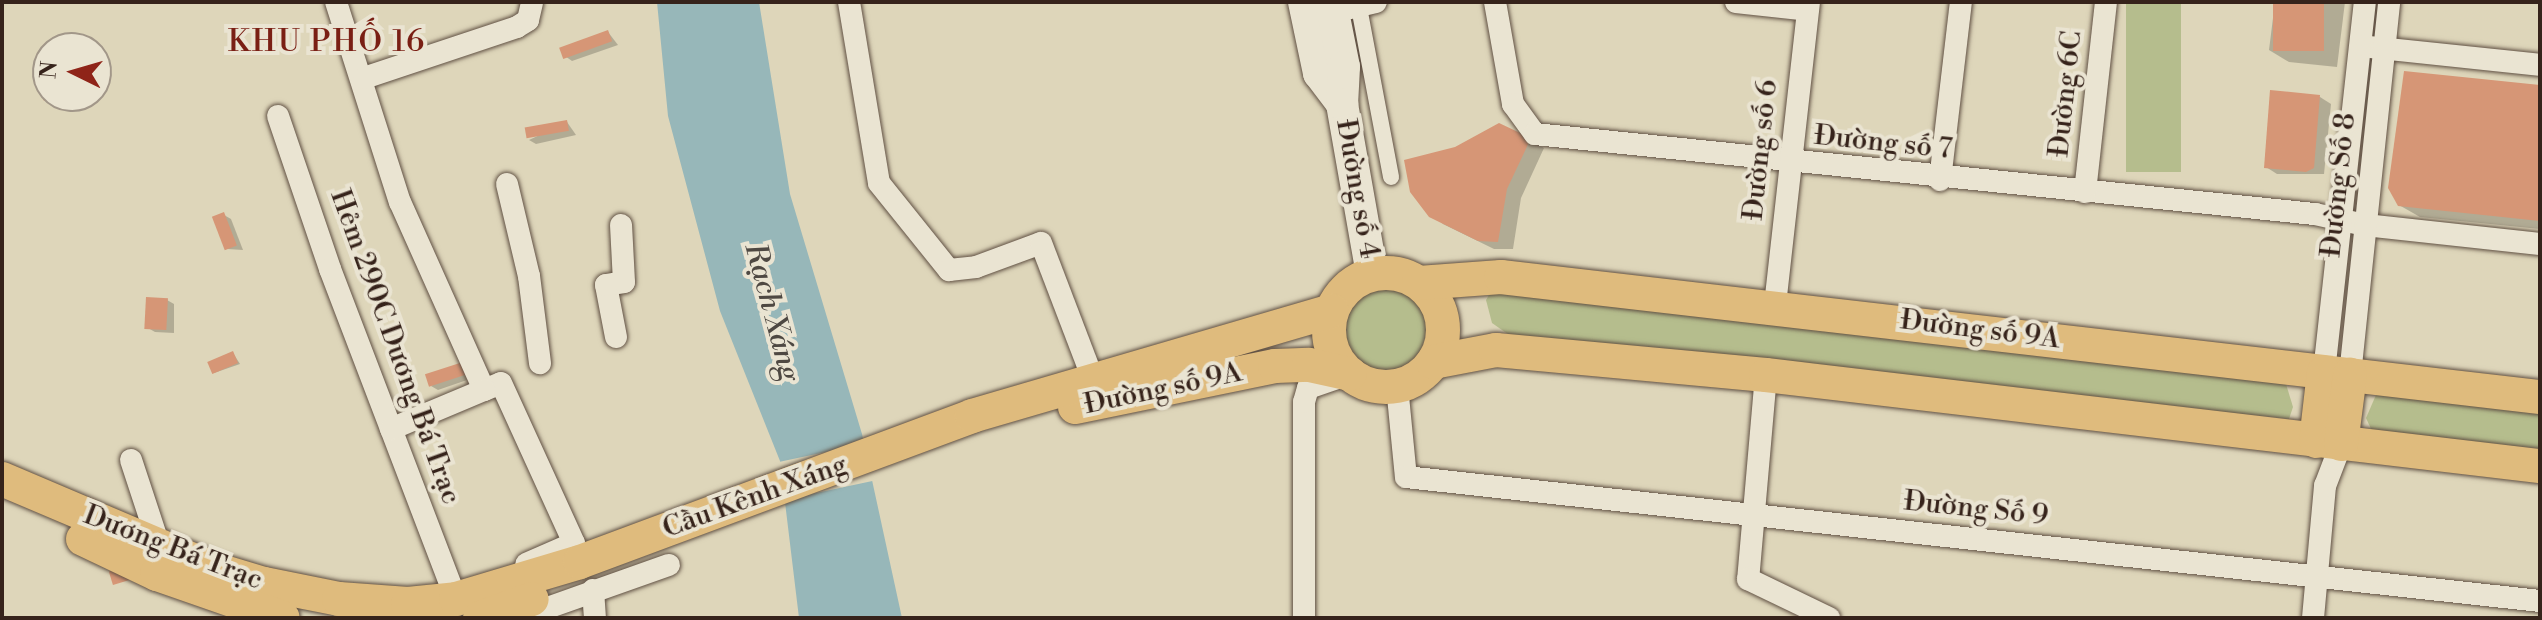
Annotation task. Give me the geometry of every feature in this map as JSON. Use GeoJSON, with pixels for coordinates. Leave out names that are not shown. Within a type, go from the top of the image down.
{"type":"FeatureCollection","features":[{"type":"Feature","properties":{"kind":"main road","name":"Đường số 4"},"geometry":{"type":"LineString","coordinates":[[1343,4],[1319,73],[1342,104],[1372,274]]}},
{"type":"Feature","properties":{"kind":"main road"},"geometry":{"type":"LineString","coordinates":[[1433,362],[1442,337],[1440,311],[1419,283],[1392,273],[1372,274],[1355,282],[1332,311],[1331,345],[1350,374],[1373,385],[1397,386],[1433,362],[1496,350],[1766,375],[2540,466]]}},
{"type":"Feature","properties":{"kind":"main road","name":"Đường số 9A"},"geometry":{"type":"LineString","coordinates":[[1419,283],[1501,277],[1775,305],[2540,397]]}},
{"type":"Feature","properties":{"kind":"main road","name":"Đường số 9A"},"geometry":{"type":"LineString","coordinates":[[976,425],[1093,379],[1332,311]]}},
{"type":"Feature","properties":{"kind":"main road","name":"Đường số 9A"},"geometry":{"type":"LineString","coordinates":[[976,425],[1275,366],[1309,365],[1350,374]]}},
{"type":"Feature","properties":{"kind":"main road"},"geometry":{"type":"LineString","coordinates":[[2328,442],[2337,374]]}},
{"type":"Feature","properties":{"kind":"main road","name":"Cầu Kênh Xáng"},"geometry":{"type":"LineString","coordinates":[[541,585],[976,425]]}},
{"type":"Feature","properties":{"kind":"main road","name":"Dương Bá Trạc"},"geometry":{"type":"LineString","coordinates":[[2,479],[158,560],[283,618]]}},
{"type":"Feature","properties":{"kind":"main road","name":"Dương Bá Trạc"},"geometry":{"type":"LineString","coordinates":[[2,503],[158,560],[214,569],[321,597],[408,604],[463,602],[541,585]]}},
{"type":"Feature","properties":{"kind":"street"},"geometry":{"type":"LineString","coordinates":[[336,2],[412,227],[484,390]]}},
{"type":"Feature","properties":{"kind":"street"},"geometry":{"type":"LineString","coordinates":[[364,78],[517,27],[528,20],[532,2]]}},
{"type":"Feature","properties":{"kind":"street"},"geometry":{"type":"LineString","coordinates":[[849,2],[879,183],[949,270],[976,267],[1041,243],[1093,379]]}},
{"type":"Feature","properties":{"kind":"street","name":"Đường số 7"},"geometry":{"type":"LineString","coordinates":[[1495,2],[1513,104],[1535,134],[2365,225]]}},
{"type":"Feature","properties":{"kind":"street"},"geometry":{"type":"LineString","coordinates":[[1736,2],[1809,6]]}},
{"type":"Feature","properties":{"kind":"street"},"geometry":{"type":"LineString","coordinates":[[1940,180],[1961,2]]}},
{"type":"Feature","properties":{"kind":"street","name":"Đường 6C"},"geometry":{"type":"LineString","coordinates":[[2085,192],[2106,2]]}},
{"type":"Feature","properties":{"kind":"street","name":"Đường Số 8"},"geometry":{"type":"LineString","coordinates":[[2337,374],[2341,221],[2365,2]]}},
{"type":"Feature","properties":{"kind":"street","name":"Đường Số 8"},"geometry":{"type":"LineString","coordinates":[[2337,374],[2365,225],[2389,2]]}},
{"type":"Feature","properties":{"kind":"street"},"geometry":{"type":"LineString","coordinates":[[1343,4],[1391,177]]}},
{"type":"Feature","properties":{"kind":"street","name":"Đường số 6"},"geometry":{"type":"LineString","coordinates":[[1775,305],[1809,6]]}},
{"type":"Feature","properties":{"kind":"street"},"geometry":{"type":"LineString","coordinates":[[2360,46],[2540,65]]}},
{"type":"Feature","properties":{"kind":"street","name":"Hẻm 290C Dương Bá Trạc"},"geometry":{"type":"LineString","coordinates":[[278,116],[391,429],[463,602]]}},
{"type":"Feature","properties":{"kind":"street"},"geometry":{"type":"LineString","coordinates":[[507,184],[529,276],[540,363]]}},
{"type":"Feature","properties":{"kind":"street"},"geometry":{"type":"LineString","coordinates":[[616,337],[606,285],[624,282],[621,225]]}},
{"type":"Feature","properties":{"kind":"street"},"geometry":{"type":"LineString","coordinates":[[2365,225],[2540,244]]}},
{"type":"Feature","properties":{"kind":"street"},"geometry":{"type":"LineString","coordinates":[[1304,618],[1304,402],[1308,388],[1319,381],[1350,374]]}},
{"type":"Feature","properties":{"kind":"street"},"geometry":{"type":"LineString","coordinates":[[1766,375],[1748,579],[1829,618]]}},
{"type":"Feature","properties":{"kind":"street"},"geometry":{"type":"LineString","coordinates":[[391,429],[501,383],[574,543],[463,602]]}},
{"type":"Feature","properties":{"kind":"street","name":"Đường Số 9"},"geometry":{"type":"LineString","coordinates":[[1397,386],[1406,477],[2540,601]]}},
{"type":"Feature","properties":{"kind":"street"},"geometry":{"type":"LineString","coordinates":[[2313,618],[2325,486],[2315,455],[2328,442]]}},
{"type":"Feature","properties":{"kind":"street"},"geometry":{"type":"LineString","coordinates":[[131,460],[158,560]]}},
{"type":"Feature","properties":{"kind":"street"},"geometry":{"type":"LineString","coordinates":[[518,618],[669,565]]}},
{"type":"Feature","properties":{"kind":"street"},"geometry":{"type":"LineString","coordinates":[[593,590],[595,618]]}},
{"type":"Feature","properties":{"kind":"green space"},"geometry":{"type":"Polygon","coordinates":[[[2126,2],[2181,2],[2181,172],[2126,172],[2126,2]]]}},
{"type":"Feature","properties":{"kind":"green space"},"geometry":{"type":"Polygon","coordinates":[[[1384,287],[1400,290],[1414,299],[1423,313],[1426,329],[1423,345],[1414,359],[1400,368],[1384,371],[1368,368],[1354,359],[1345,345],[1342,329],[1345,313],[1354,299],[1368,290],[1384,287]]]}},
{"type":"Feature","properties":{"kind":"green space"},"geometry":{"type":"Polygon","coordinates":[[[1492,290],[2286,384],[2293,407],[2289,419],[1512,337],[1492,323],[1486,300],[1492,290]]]}},
{"type":"Feature","properties":{"kind":"green space"},"geometry":{"type":"Polygon","coordinates":[[[2376,395],[2540,406],[2540,455],[2372,431],[2366,418],[2376,395]]]}},
{"type":"Feature","properties":{"kind":"water","name":"Rạch Xáng"},"geometry":{"type":"Polygon","coordinates":[[[657,2],[759,2],[790,194],[862,434],[902,618],[799,618],[780,461],[720,311],[668,116],[657,2]]]}},
{"type":"Feature","properties":{"kind":"pier"},"geometry":{"type":"Polygon","coordinates":[[[868,443],[876,480],[782,500],[774,463],[868,443]]]}},
{"type":"Feature","properties":{"kind":"building"},"geometry":{"type":"Polygon","coordinates":[[[2273,2],[2324,2],[2324,51],[2273,51],[2273,2]]]}},
{"type":"Feature","properties":{"kind":"building"},"geometry":{"type":"Polygon","coordinates":[[[608,30],[612,41],[563,59],[559,48],[608,30]]]}},
{"type":"Feature","properties":{"kind":"building"},"geometry":{"type":"Polygon","coordinates":[[[2404,71],[2540,85],[2540,221],[2398,206],[2388,188],[2404,71]]]}},
{"type":"Feature","properties":{"kind":"building"},"geometry":{"type":"Polygon","coordinates":[[[2270,90],[2320,95],[2314,168],[2306,172],[2264,168],[2270,90]]]}},
{"type":"Feature","properties":{"kind":"building"},"geometry":{"type":"Polygon","coordinates":[[[567,120],[569,131],[527,138],[525,127],[567,120]]]}},
{"type":"Feature","properties":{"kind":"building"},"geometry":{"type":"Polygon","coordinates":[[[1499,123],[1531,138],[1507,189],[1498,242],[1478,241],[1429,217],[1410,192],[1404,160],[1455,147],[1499,123]]]}},
{"type":"Feature","properties":{"kind":"building"},"geometry":{"type":"Polygon","coordinates":[[[224,212],[237,246],[225,250],[212,217],[224,212]]]}},
{"type":"Feature","properties":{"kind":"building"},"geometry":{"type":"Polygon","coordinates":[[[146,297],[168,298],[166,330],[144,329],[146,297]]]}},
{"type":"Feature","properties":{"kind":"building"},"geometry":{"type":"Polygon","coordinates":[[[233,351],[238,363],[212,374],[207,362],[233,351]]]}},
{"type":"Feature","properties":{"kind":"building"},"geometry":{"type":"Polygon","coordinates":[[[463,362],[467,374],[429,387],[425,374],[463,362]]]}},
{"type":"Feature","properties":{"kind":"building"},"geometry":{"type":"Polygon","coordinates":[[[127,566],[131,579],[113,585],[109,572],[127,566]]]}},
{"type":"Feature","properties":{"kind":"district","name":"KHU PHỐ 16"},"geometry":{"type":"Point","coordinates":[327,42]}}]}
